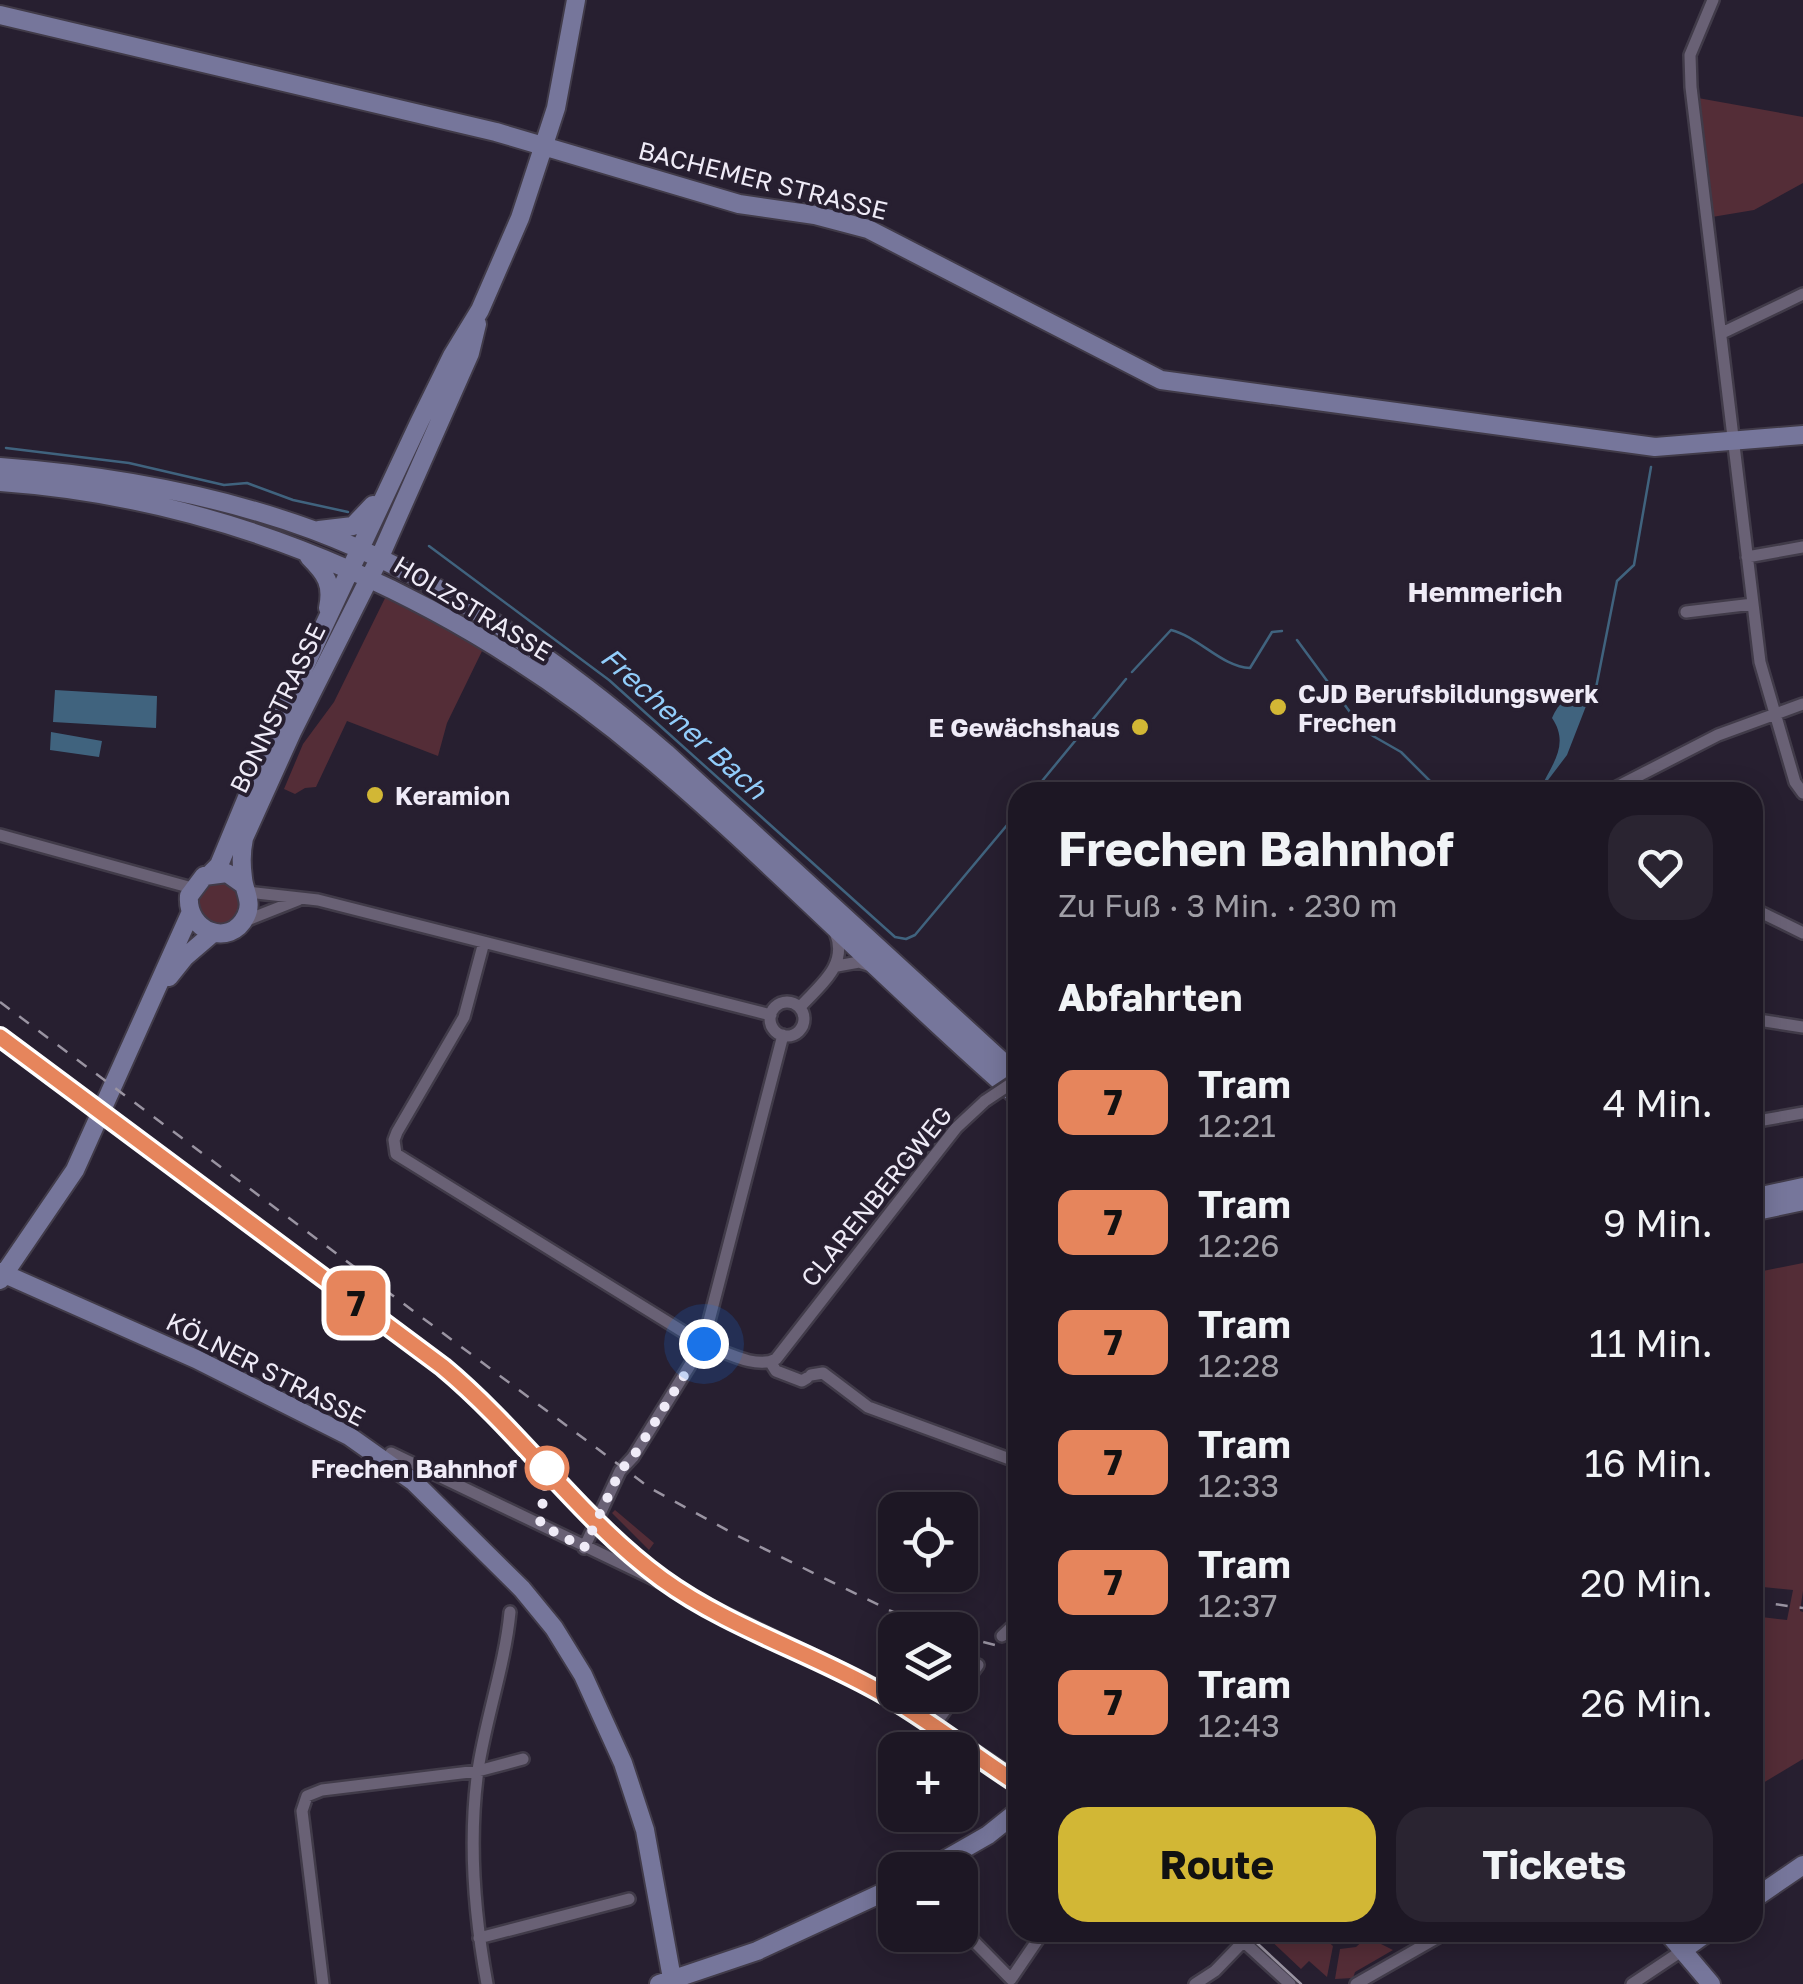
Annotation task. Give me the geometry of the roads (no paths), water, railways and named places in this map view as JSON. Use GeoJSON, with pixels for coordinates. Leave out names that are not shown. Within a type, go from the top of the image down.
{"type":"FeatureCollection","features":[{"type":"Feature","properties":{"kind":"main road"},"geometry":{"type":"LineString","coordinates":[[480,310],[546,146],[564,76],[576,0]]}},
{"type":"Feature","properties":{"kind":"main road","name":"BACHEMER STRASSE"},"geometry":{"type":"LineString","coordinates":[[0,15],[441,118],[712,197],[868,228],[1161,380],[1655,447],[1803,435]]}},
{"type":"Feature","properties":{"kind":"main road","name":"BONNSTRASSE"},"geometry":{"type":"LineString","coordinates":[[210,874],[220,865],[242,804],[384,495],[452,356],[480,310]]}},
{"type":"Feature","properties":{"kind":"main road","name":"BONNSTRASSE"},"geometry":{"type":"LineString","coordinates":[[246,889],[241,855],[256,808],[379,558],[470,354],[480,310]]}},
{"type":"Feature","properties":{"kind":"main road","name":"HOLZSTRASSE"},"geometry":{"type":"LineString","coordinates":[[0,467],[91,476],[192,494],[314,530],[379,558],[518,638],[620,714],[749,826],[1008,1069]]}},
{"type":"Feature","properties":{"kind":"main road","name":"HOLZSTRASSE"},"geometry":{"type":"LineString","coordinates":[[0,482],[70,489],[192,514],[352,569],[492,642],[607,725],[724,824],[1008,1088]]}},
{"type":"Feature","properties":{"kind":"main road"},"geometry":{"type":"LineString","coordinates":[[314,530],[353,526],[384,495]]}},
{"type":"Feature","properties":{"kind":"main road"},"geometry":{"type":"LineString","coordinates":[[302,550],[328,578],[326,621]]}},
{"type":"Feature","properties":{"kind":"main road"},"geometry":{"type":"LineString","coordinates":[[226,873],[246,889],[249,907],[241,924],[227,932],[213,933],[199,926],[190,914],[192,888],[210,874],[226,873]]}},
{"type":"Feature","properties":{"kind":"main road"},"geometry":{"type":"LineString","coordinates":[[2,1275],[75,1170],[190,914]]}},
{"type":"Feature","properties":{"kind":"main road"},"geometry":{"type":"LineString","coordinates":[[157,993],[185,957],[213,933]]}},
{"type":"Feature","properties":{"kind":"main road"},"geometry":{"type":"LineString","coordinates":[[1763,1196],[1803,1188]]}},
{"type":"Feature","properties":{"kind":"main road"},"geometry":{"type":"LineString","coordinates":[[1763,1210],[1803,1201]]}},
{"type":"Feature","properties":{"kind":"main road","name":"KÖLNER STRASSE"},"geometry":{"type":"LineString","coordinates":[[2,1275],[196,1359],[349,1436],[414,1482],[519,1586],[554,1628],[583,1674],[624,1763],[644,1830],[668,1983]]}},
{"type":"Feature","properties":{"kind":"main road"},"geometry":{"type":"LineString","coordinates":[[958,1852],[1008,1819]]}},
{"type":"Feature","properties":{"kind":"main road"},"geometry":{"type":"LineString","coordinates":[[1763,1892],[1803,1865]]}},
{"type":"Feature","properties":{"kind":"main road"},"geometry":{"type":"LineString","coordinates":[[668,1983],[795,1934],[878,1895]]}},
{"type":"Feature","properties":{"kind":"main road"},"geometry":{"type":"LineString","coordinates":[[1676,1942],[1711,1984]]}},
{"type":"Feature","properties":{"kind":"main road"},"geometry":{"type":"LineString","coordinates":[[1683,1950],[1694,1942]]}},
{"type":"Feature","properties":{"kind":"street"},"geometry":{"type":"LineString","coordinates":[[1713,0],[1694,44],[1689,68],[1760,662],[1795,782],[1803,793]]}},
{"type":"Feature","properties":{"kind":"street"},"geometry":{"type":"LineString","coordinates":[[1722,332],[1803,294]]}},
{"type":"Feature","properties":{"kind":"street"},"geometry":{"type":"LineString","coordinates":[[1747,557],[1803,547]]}},
{"type":"Feature","properties":{"kind":"street"},"geometry":{"type":"LineString","coordinates":[[1686,612],[1752,604]]}},
{"type":"Feature","properties":{"kind":"street"},"geometry":{"type":"LineString","coordinates":[[1627,782],[1707,740],[1803,704]]}},
{"type":"Feature","properties":{"kind":"street"},"geometry":{"type":"LineString","coordinates":[[0,835],[192,888]]}},
{"type":"Feature","properties":{"kind":"street"},"geometry":{"type":"LineString","coordinates":[[246,889],[302,898],[770,1015]]}},
{"type":"Feature","properties":{"kind":"street"},"geometry":{"type":"LineString","coordinates":[[241,924],[302,898]]}},
{"type":"Feature","properties":{"kind":"street"},"geometry":{"type":"LineString","coordinates":[[1763,913],[1803,932]]}},
{"type":"Feature","properties":{"kind":"street"},"geometry":{"type":"LineString","coordinates":[[800,1007],[837,966],[840,945],[832,926]]}},
{"type":"Feature","properties":{"kind":"street"},"geometry":{"type":"LineString","coordinates":[[484,942],[464,1017],[397,1132],[396,1154],[704,1344],[754,1362],[771,1363],[776,1371],[802,1381],[823,1373],[868,1407],[1008,1458]]}},
{"type":"Feature","properties":{"kind":"street"},"geometry":{"type":"LineString","coordinates":[[837,966],[860,962],[876,968]]}},
{"type":"Feature","properties":{"kind":"street"},"geometry":{"type":"LineString","coordinates":[[770,1015],[781,1003],[800,1007]]}},
{"type":"Feature","properties":{"kind":"street"},"geometry":{"type":"LineString","coordinates":[[770,1015],[774,1030],[783,1036],[794,1034],[803,1026],[800,1007]]}},
{"type":"Feature","properties":{"kind":"street"},"geometry":{"type":"LineString","coordinates":[[1763,1021],[1803,1026]]}},
{"type":"Feature","properties":{"kind":"street"},"geometry":{"type":"LineString","coordinates":[[584,1548],[620,1471],[633,1457],[704,1344],[783,1036]]}},
{"type":"Feature","properties":{"kind":"street","name":"CLARENBERGWEG"},"geometry":{"type":"LineString","coordinates":[[771,1363],[956,1128],[1008,1085]]}},
{"type":"Feature","properties":{"kind":"street"},"geometry":{"type":"LineString","coordinates":[[1763,1120],[1803,1113]]}},
{"type":"Feature","properties":{"kind":"street"},"geometry":{"type":"LineString","coordinates":[[390,1453],[879,1687],[1008,1772]]}},
{"type":"Feature","properties":{"kind":"street"},"geometry":{"type":"LineString","coordinates":[[487,1984],[478,1938],[473,1844],[478,1771],[510,1612]]}},
{"type":"Feature","properties":{"kind":"street"},"geometry":{"type":"LineString","coordinates":[[507,1630],[524,1632]]}},
{"type":"Feature","properties":{"kind":"street"},"geometry":{"type":"LineString","coordinates":[[1002,1636],[1008,1630]]}},
{"type":"Feature","properties":{"kind":"street"},"geometry":{"type":"LineString","coordinates":[[936,1724],[944,1712]]}},
{"type":"Feature","properties":{"kind":"street"},"geometry":{"type":"LineString","coordinates":[[323,1984],[302,1812],[307,1796],[322,1790],[478,1771],[522,1759]]}},
{"type":"Feature","properties":{"kind":"street"},"geometry":{"type":"LineString","coordinates":[[478,1938],[628,1899]]}},
{"type":"Feature","properties":{"kind":"street"},"geometry":{"type":"LineString","coordinates":[[978,1946],[1011,1980],[1036,1942]]}},
{"type":"Feature","properties":{"kind":"street"},"geometry":{"type":"LineString","coordinates":[[1195,1984],[1215,1970],[1235,1942]]}},
{"type":"Feature","properties":{"kind":"street"},"geometry":{"type":"LineString","coordinates":[[1244,1942],[1290,1984]]}},
{"type":"Feature","properties":{"kind":"street"},"geometry":{"type":"LineString","coordinates":[[1356,1984],[1430,1942]]}},
{"type":"Feature","properties":{"kind":"street"},"geometry":{"type":"LineString","coordinates":[[1638,1982],[1683,1950]]}},
{"type":"Feature","properties":{"kind":"water"},"geometry":{"type":"Polygon","coordinates":[[[1584,688],[1595,696],[1588,701],[1567,755],[1544,782],[1559,747],[1560,738],[1552,718],[1574,692],[1584,688]]]}},
{"type":"Feature","properties":{"kind":"water"},"geometry":{"type":"Polygon","coordinates":[[[55,690],[157,696],[156,728],[53,722],[55,690]]]}},
{"type":"Feature","properties":{"kind":"water"},"geometry":{"type":"Polygon","coordinates":[[[51,732],[102,741],[99,757],[50,750],[51,732]]]}},
{"type":"Feature","properties":{"kind":"waterway","name":"Frechener Bach"},"geometry":{"type":"LineString","coordinates":[[6,448],[129,463],[224,485],[247,483],[293,500],[348,512]]}},
{"type":"Feature","properties":{"kind":"waterway"},"geometry":{"type":"LineString","coordinates":[[1592,694],[1617,581],[1634,565],[1651,467]]}},
{"type":"Feature","properties":{"kind":"waterway","name":"Frechener Bach"},"geometry":{"type":"LineString","coordinates":[[429,546],[609,680],[895,937],[906,939],[915,935],[1008,824]]}},
{"type":"Feature","properties":{"kind":"waterway"},"geometry":{"type":"LineString","coordinates":[[1132,672],[1171,630],[1230,663],[1250,668],[1272,632],[1282,631]]}},
{"type":"Feature","properties":{"kind":"waterway"},"geometry":{"type":"LineString","coordinates":[[1297,640],[1358,723],[1401,752],[1431,782]]}},
{"type":"Feature","properties":{"kind":"waterway"},"geometry":{"type":"LineString","coordinates":[[1041,782],[1126,679]]}},
{"type":"Feature","properties":{"kind":"tram line"},"geometry":{"type":"LineString","coordinates":[[0,1037],[443,1367],[499,1419],[604,1530],[662,1579],[714,1611],[878,1691],[1008,1777]]}},
{"type":"Feature","properties":{"kind":"tram line","name":"7"},"geometry":{"type":"LineString","coordinates":[[0,1037],[443,1367],[518,1436],[598,1523],[660,1578],[709,1609],[877,1690],[1008,1777]]}},
{"type":"Feature","properties":{"kind":"tram line"},"geometry":{"type":"LineString","coordinates":[[1256,1942],[1301,1984]]}},
{"type":"Feature","properties":{"kind":"railway"},"geometry":{"type":"LineString","coordinates":[[0,1002],[650,1488],[894,1612]]}},
{"type":"Feature","properties":{"kind":"railway"},"geometry":{"type":"LineString","coordinates":[[1763,1603],[1803,1608]]}},
{"type":"Feature","properties":{"kind":"railway"},"geometry":{"type":"LineString","coordinates":[[978,1641],[1008,1648]]}},
{"type":"Feature","properties":{"kind":"place","name":"CJD Berufsbildungswerk Frechen"},"geometry":{"type":"Point","coordinates":[1278,707]}},
{"type":"Feature","properties":{"kind":"place","name":"E Gewächshaus"},"geometry":{"type":"Point","coordinates":[1140,727]}},
{"type":"Feature","properties":{"kind":"place","name":"Keramion"},"geometry":{"type":"Point","coordinates":[375,795]}},
{"type":"Feature","properties":{"kind":"place","name":"Frechen Bahnhof"},"geometry":{"type":"Point","coordinates":[547,1468]}},
{"type":"Feature","properties":{"kind":"district","name":"Hemmerich"},"geometry":{"type":"Point","coordinates":[1485,591]}}]}
